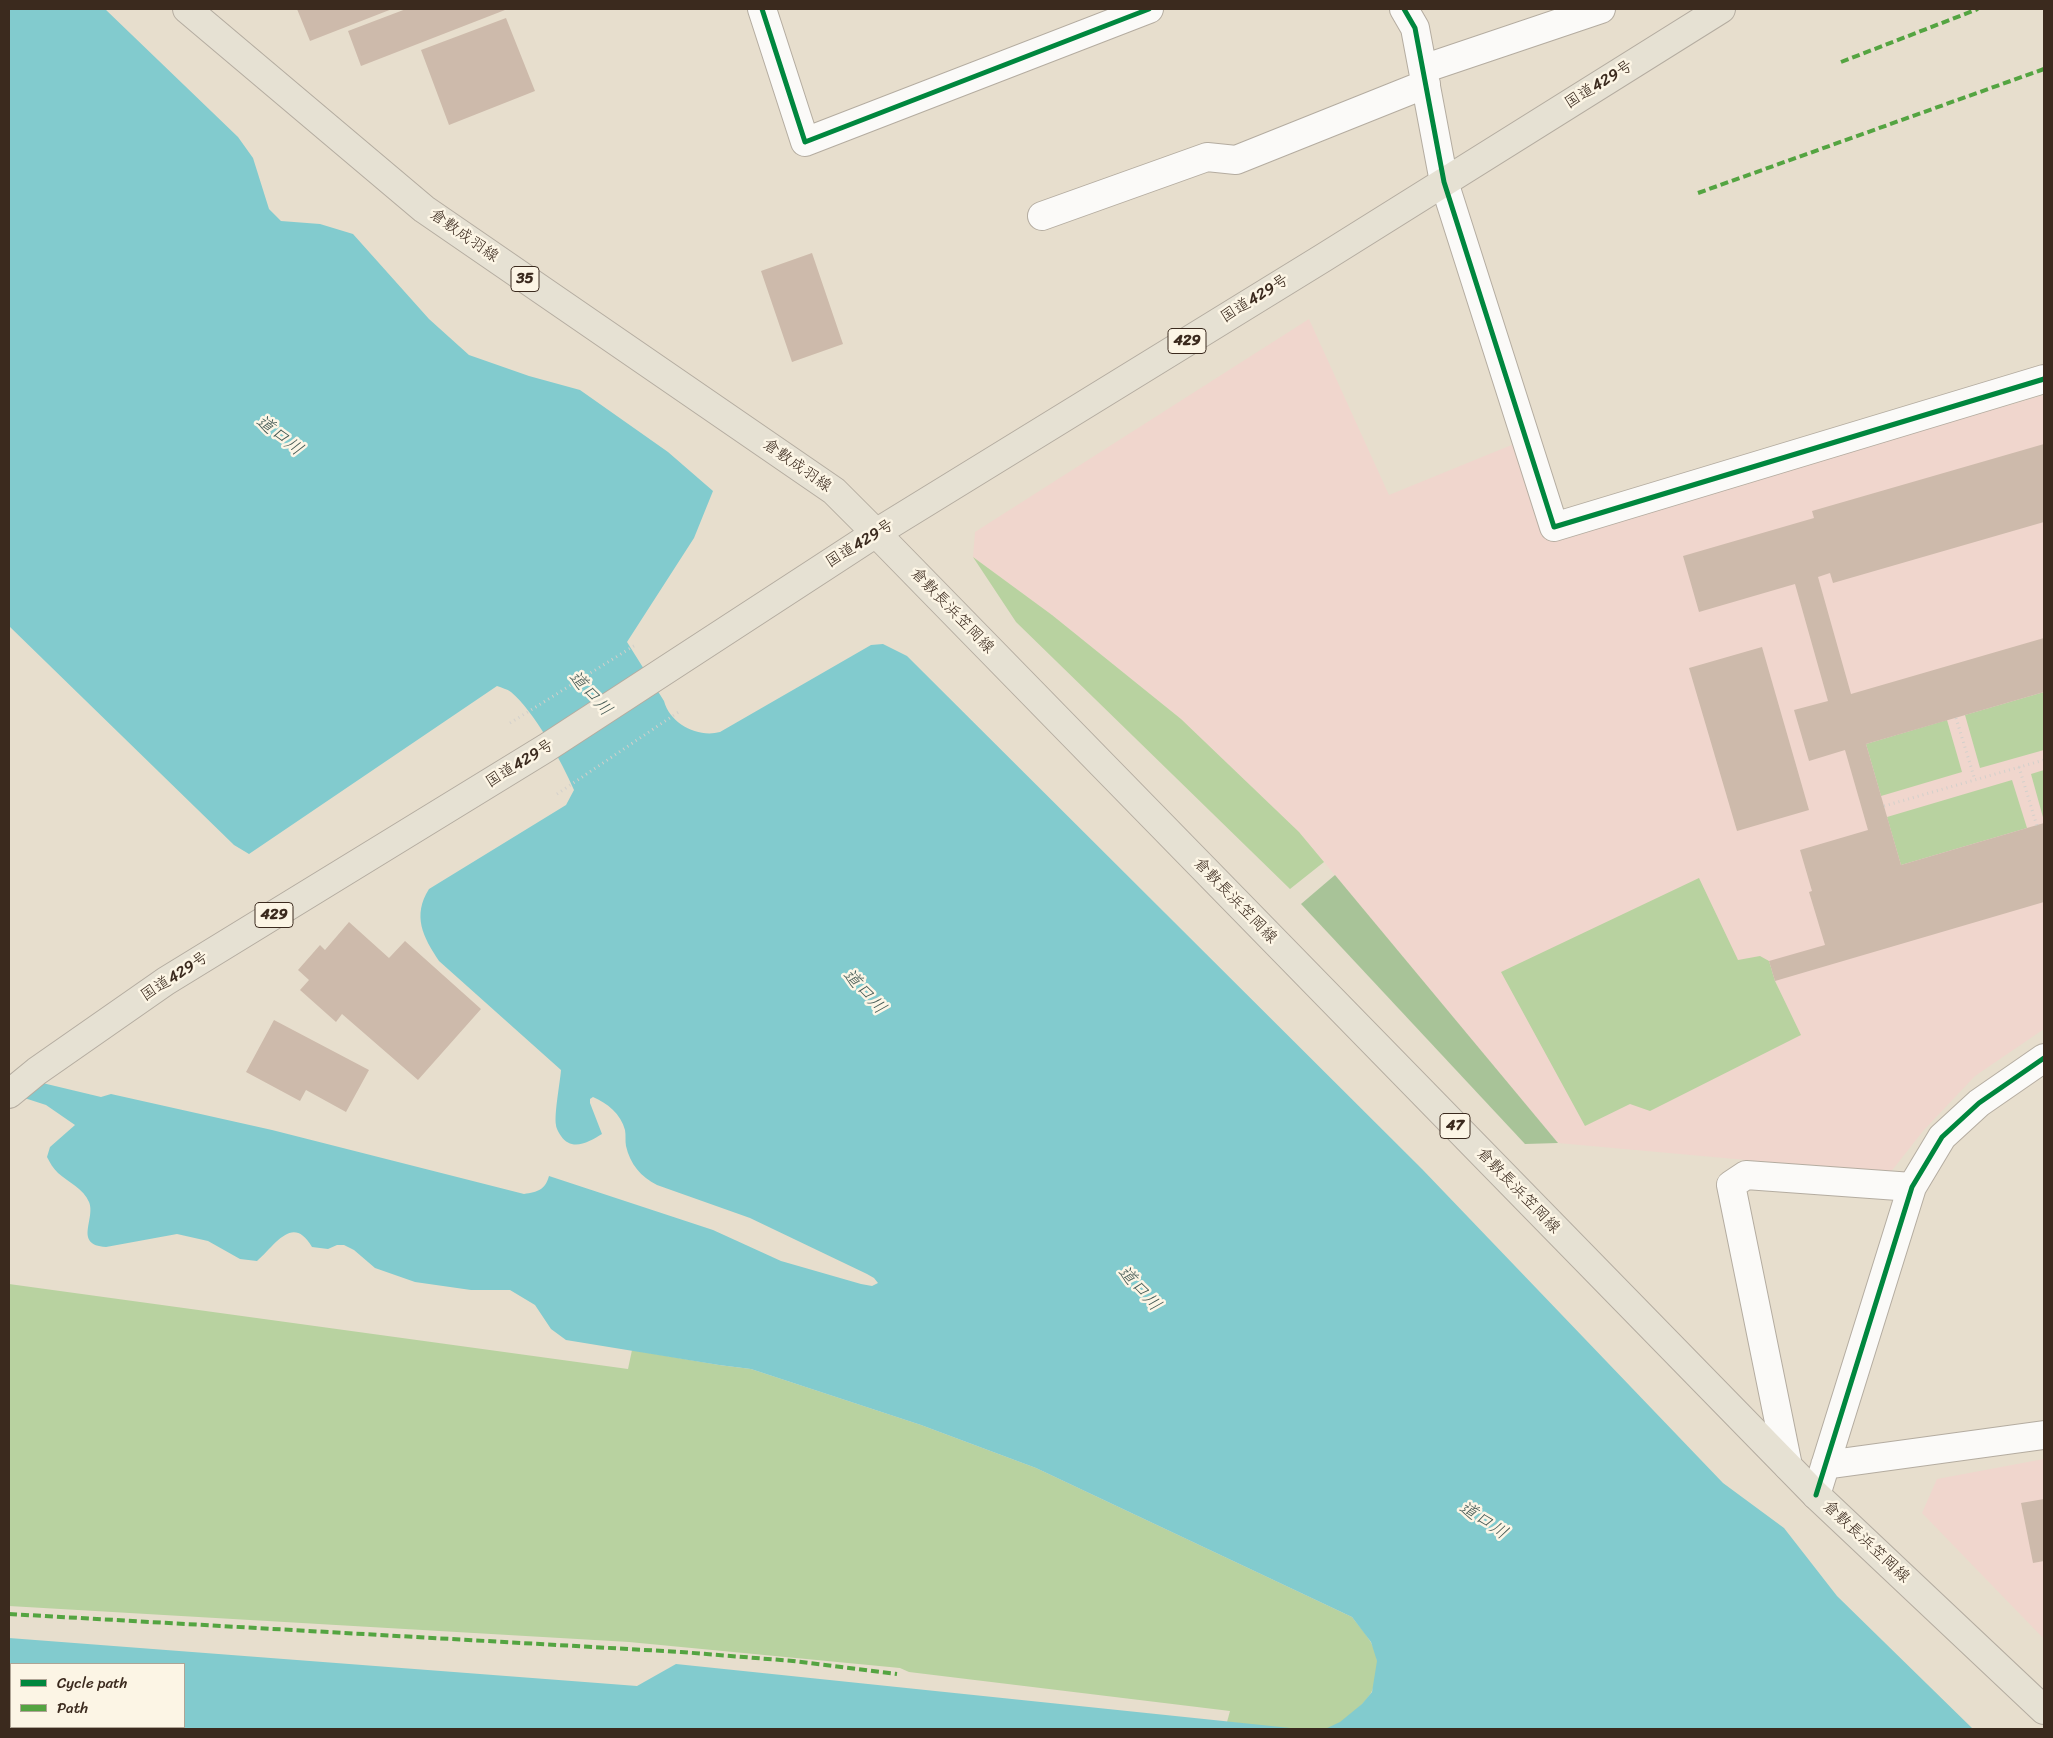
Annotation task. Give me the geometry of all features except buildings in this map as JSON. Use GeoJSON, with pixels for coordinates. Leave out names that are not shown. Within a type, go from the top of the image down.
{"type":"FeatureCollection","features":[{"type":"Feature","properties":{"kind":"main road","name":"倉敷成羽線"},"geometry":{"type":"LineString","coordinates":[[187,9],[424,209],[834,491],[876,533]]}},
{"type":"Feature","properties":{"kind":"main road","name":"国道429号"},"geometry":{"type":"LineString","coordinates":[[9,1094],[37,1071],[166,981],[546,748],[876,533],[1721,9]]}},
{"type":"Feature","properties":{"kind":"main road","name":"倉敷長浜笠岡線"},"geometry":{"type":"LineString","coordinates":[[876,533],[1816,1495],[2044,1710]]}},
{"type":"Feature","properties":{"kind":"street"},"geometry":{"type":"LineString","coordinates":[[762,9],[805,142],[1149,9]]}},
{"type":"Feature","properties":{"kind":"street"},"geometry":{"type":"LineString","coordinates":[[1404,9],[1415,28],[1444,182],[1554,527],[2044,380]]}},
{"type":"Feature","properties":{"kind":"street"},"geometry":{"type":"LineString","coordinates":[[1042,216],[1207,157],[1236,160],[1425,77],[1601,9]]}},
{"type":"Feature","properties":{"kind":"street"},"geometry":{"type":"LineString","coordinates":[[1816,1495],[1912,1187],[1942,1137],[1979,1103],[2044,1058]]}},
{"type":"Feature","properties":{"kind":"street"},"geometry":{"type":"LineString","coordinates":[[1788,1466],[1731,1185],[1746,1175],[1912,1187]]}},
{"type":"Feature","properties":{"kind":"street"},"geometry":{"type":"LineString","coordinates":[[1825,1465],[2044,1435]]}},
{"type":"Feature","properties":{"kind":"path"},"geometry":{"type":"LineString","coordinates":[[510,723],[637,644]]}},
{"type":"Feature","properties":{"kind":"path"},"geometry":{"type":"LineString","coordinates":[[557,794],[680,711]]}},
{"type":"Feature","properties":{"kind":"path"},"geometry":{"type":"LineString","coordinates":[[1956,718],[1975,780]]}},
{"type":"Feature","properties":{"kind":"path"},"geometry":{"type":"LineString","coordinates":[[1884,806],[2044,760]]}},
{"type":"Feature","properties":{"kind":"path"},"geometry":{"type":"LineString","coordinates":[[2019,767],[2037,826]]}},
{"type":"Feature","properties":{"kind":"shaded area"},"geometry":{"type":"Polygon","coordinates":[[[1309,319],[1389,495],[1514,444],[1544,538],[2044,395],[2044,1029],[1975,1076],[1923,1131],[1890,1173],[1558,1143],[1299,832],[1181,719],[1052,615],[973,557],[975,532],[1309,319]]]}},
{"type":"Feature","properties":{"kind":"shaded area"},"geometry":{"type":"Polygon","coordinates":[[[2044,1459],[2044,1639],[1922,1513],[1937,1479],[2044,1459]]]}},
{"type":"Feature","properties":{"kind":"green space"},"geometry":{"type":"Polygon","coordinates":[[[973,557],[1052,615],[1181,719],[1299,832],[1324,862],[1290,889],[1016,622],[973,557]]]}},
{"type":"Feature","properties":{"kind":"green space"},"geometry":{"type":"Polygon","coordinates":[[[2044,692],[2044,750],[1980,768],[1965,715],[2044,692]]]}},
{"type":"Feature","properties":{"kind":"green space"},"geometry":{"type":"Polygon","coordinates":[[[1947,720],[1962,772],[1881,796],[1866,744],[1947,720]]]}},
{"type":"Feature","properties":{"kind":"green space"},"geometry":{"type":"Polygon","coordinates":[[[2044,770],[2044,821],[2031,774],[2044,770]]]}},
{"type":"Feature","properties":{"kind":"green space"},"geometry":{"type":"Polygon","coordinates":[[[2012,780],[2027,828],[1901,865],[1887,817],[2012,780]]]}},
{"type":"Feature","properties":{"kind":"green space"},"geometry":{"type":"Polygon","coordinates":[[[1335,875],[1558,1143],[1525,1144],[1301,904],[1335,875]]]}},
{"type":"Feature","properties":{"kind":"green space"},"geometry":{"type":"Polygon","coordinates":[[[1699,878],[1738,960],[1760,956],[1769,961],[1775,981],[1801,1035],[1650,1111],[1630,1104],[1585,1126],[1501,972],[1699,878]]]}},
{"type":"Feature","properties":{"kind":"green space"},"geometry":{"type":"Polygon","coordinates":[[[9,1284],[628,1369],[632,1350],[751,1369],[921,1425],[1036,1468],[1352,1617],[1368,1637],[1376,1654],[1377,1667],[1374,1686],[1371,1693],[1350,1716],[1330,1728],[1311,1730],[1287,1729],[1227,1722],[1230,1711],[909,1672],[900,1668],[629,1642],[9,1606],[9,1284]]]}},
{"type":"Feature","properties":{"kind":"water","name":"道口川"},"geometry":{"type":"Polygon","coordinates":[[[9,9],[105,9],[238,137],[253,158],[269,209],[281,221],[320,224],[353,234],[429,319],[469,355],[529,376],[580,390],[668,452],[713,491],[694,538],[627,642],[672,716],[694,731],[703,733],[720,732],[871,645],[883,644],[907,656],[1422,1169],[1723,1483],[1784,1528],[1837,1596],[1973,1729],[1325,1729],[1340,1722],[1362,1704],[1372,1692],[1377,1661],[1371,1642],[1352,1617],[1036,1468],[921,1425],[751,1369],[566,1340],[551,1329],[535,1305],[510,1290],[471,1290],[415,1282],[375,1268],[354,1250],[344,1245],[337,1245],[328,1249],[312,1247],[305,1237],[298,1233],[291,1232],[284,1235],[257,1261],[240,1259],[208,1241],[177,1234],[106,1247],[90,1242],[88,1230],[90,1209],[87,1197],[80,1189],[58,1173],[47,1157],[50,1147],[75,1125],[46,1105],[9,1093],[9,1075],[101,1097],[111,1094],[272,1130],[524,1194],[540,1190],[549,1176],[713,1230],[781,1261],[861,1284],[872,1286],[878,1283],[867,1274],[750,1218],[651,1182],[641,1174],[630,1159],[626,1146],[625,1130],[617,1114],[603,1102],[593,1097],[590,1099],[590,1103],[602,1134],[581,1144],[575,1145],[565,1141],[556,1126],[556,1106],[561,1070],[439,961],[433,952],[424,935],[420,917],[421,908],[429,889],[566,805],[574,790],[555,752],[538,724],[529,711],[511,692],[497,686],[249,854],[234,845],[9,626],[9,9]]]}},
{"type":"Feature","properties":{"kind":"water"},"geometry":{"type":"Polygon","coordinates":[[[9,1638],[637,1686],[676,1664],[1300,1729],[9,1729],[9,1638]]]}},
{"type":"Feature","properties":{"kind":"marked path"},"geometry":{"type":"LineString","coordinates":[[1841,62],[1978,9]]}},
{"type":"Feature","properties":{"kind":"marked path"},"geometry":{"type":"LineString","coordinates":[[1698,193],[2044,69]]}},
{"type":"Feature","properties":{"kind":"marked path"},"geometry":{"type":"LineString","coordinates":[[9,1614],[681,1652],[793,1661],[897,1674]]}},
{"type":"Feature","properties":{"kind":"cycle path"},"geometry":{"type":"LineString","coordinates":[[762,9],[805,142],[1149,9]]}},
{"type":"Feature","properties":{"kind":"cycle path"},"geometry":{"type":"LineString","coordinates":[[1404,9],[1415,28],[1444,182],[1554,527],[2044,379]]}},
{"type":"Feature","properties":{"kind":"cycle path"},"geometry":{"type":"LineString","coordinates":[[1816,1495],[1912,1187],[1942,1137],[1979,1103],[2044,1058]]}}]}
